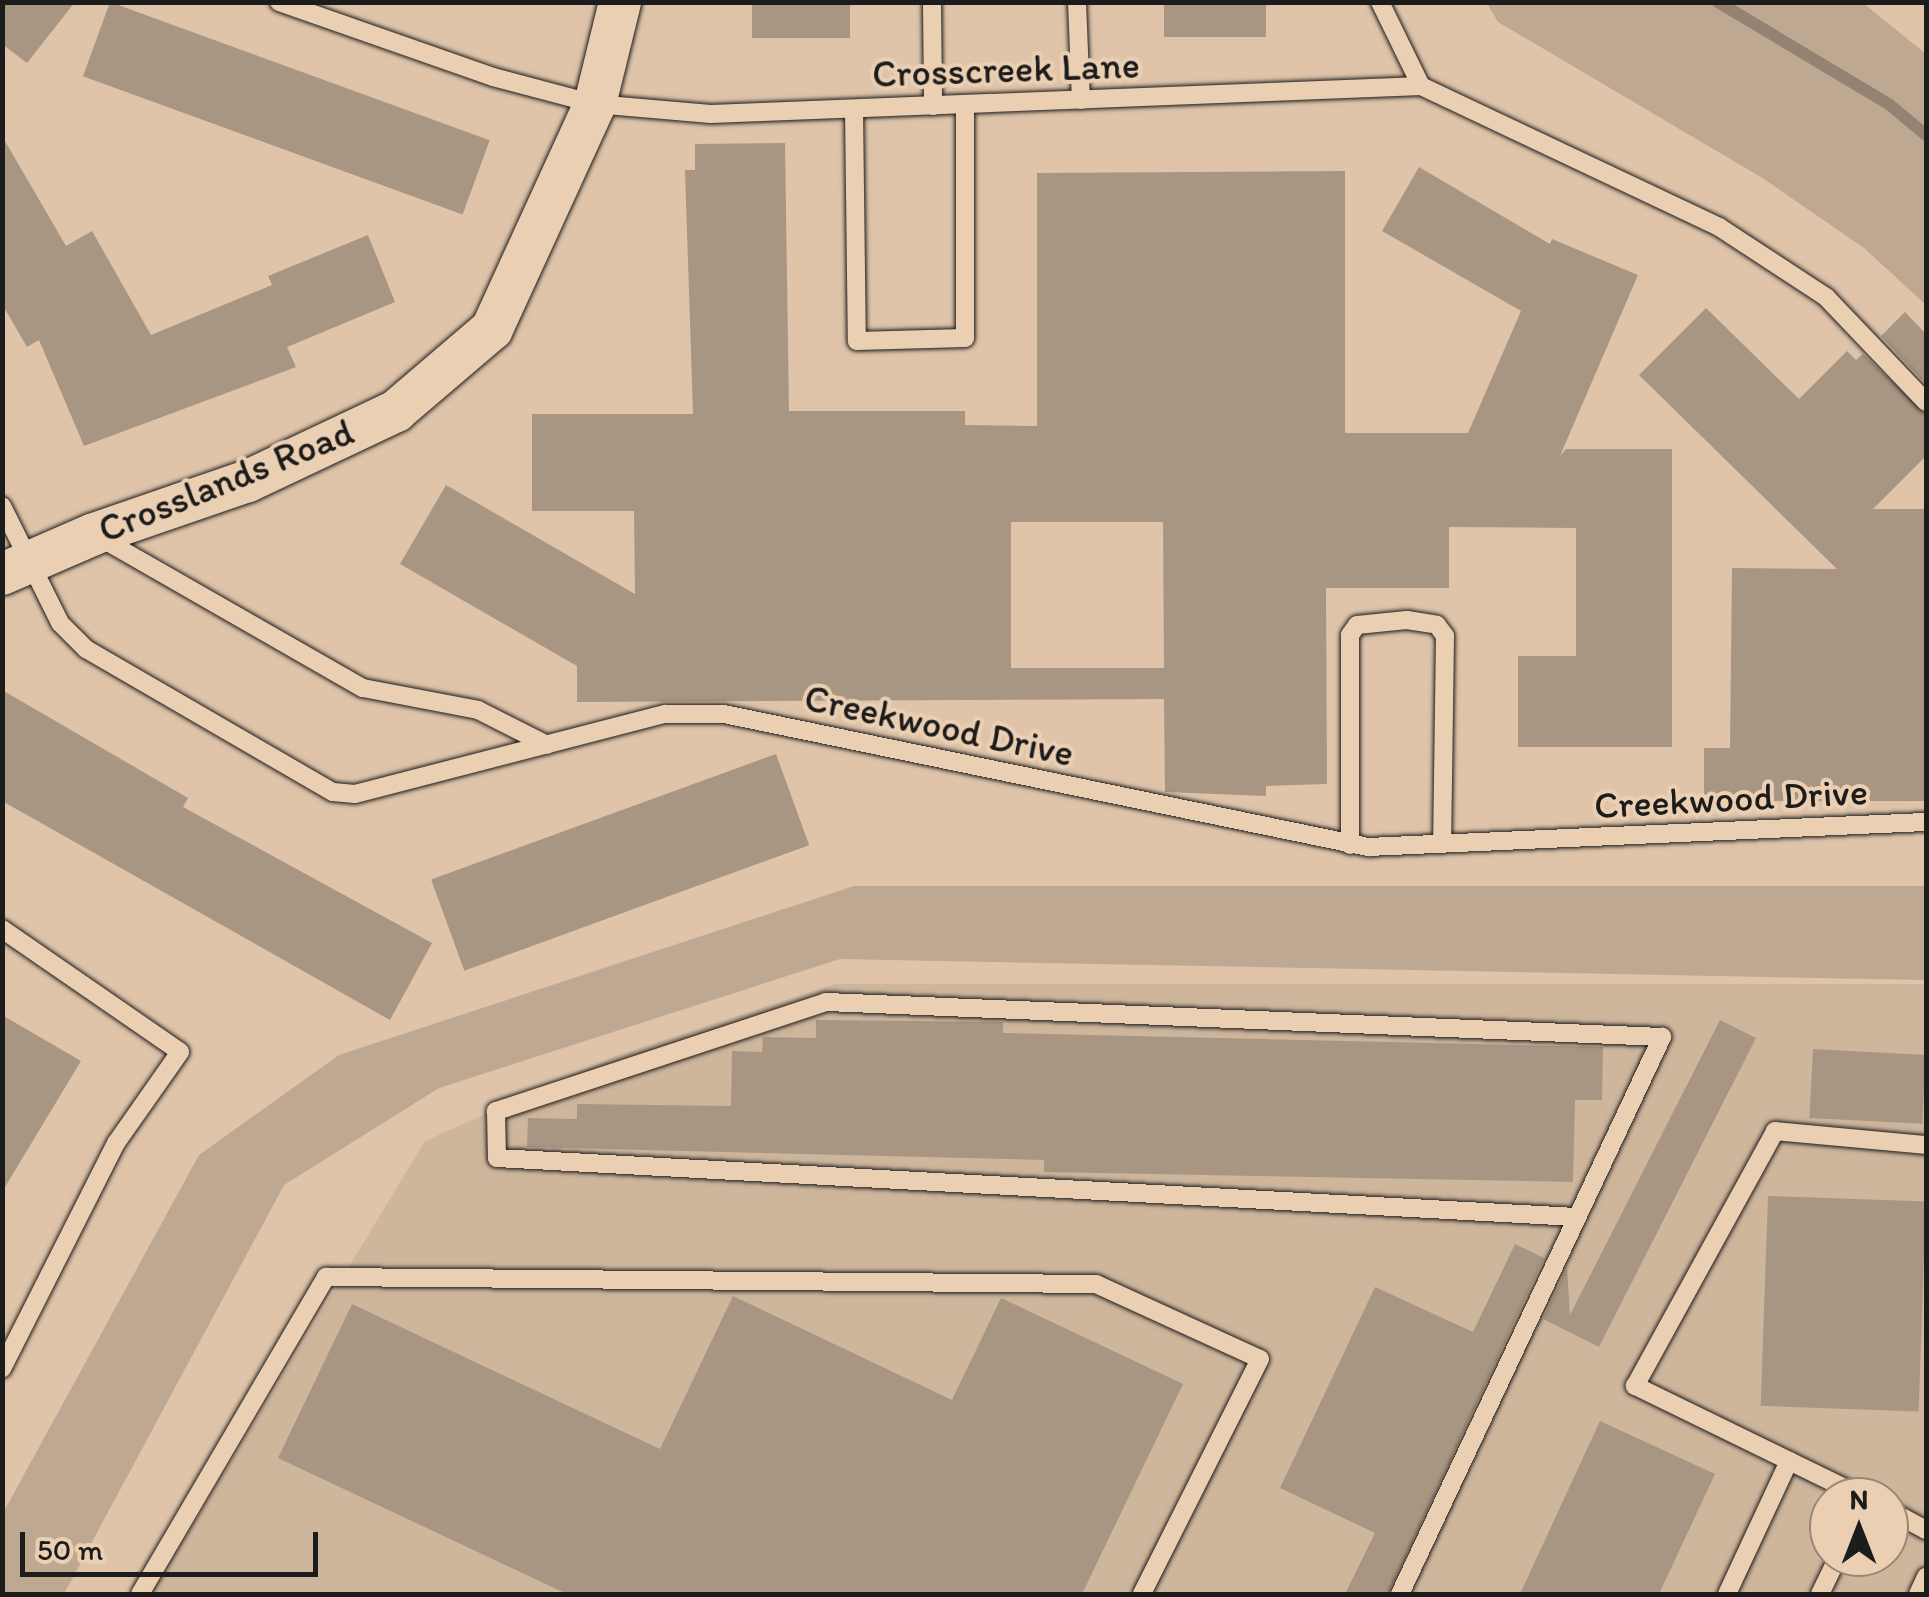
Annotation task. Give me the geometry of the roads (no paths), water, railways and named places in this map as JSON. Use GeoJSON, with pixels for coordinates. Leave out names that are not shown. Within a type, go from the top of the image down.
{"type":"FeatureCollection","features":[{"type":"Feature","properties":{"kind":"street","name":"Crosslands Road"},"geometry":{"type":"LineString","coordinates":[[14,569],[94,534],[248,481],[396,411],[492,329],[594,104],[620,2]]}},
{"type":"Feature","properties":{"kind":"lane","name":"Crosscreek Lane"},"geometry":{"type":"LineString","coordinates":[[279,2],[325,10],[594,104],[711,114],[1421,86],[1720,227],[1826,297],[1926,402]]}},
{"type":"Feature","properties":{"kind":"lane"},"geometry":{"type":"LineString","coordinates":[[932,2],[933,106]]}},
{"type":"Feature","properties":{"kind":"lane"},"geometry":{"type":"LineString","coordinates":[[1077,2],[1081,100]]}},
{"type":"Feature","properties":{"kind":"lane"},"geometry":{"type":"LineString","coordinates":[[1380,2],[1421,86]]}},
{"type":"Feature","properties":{"kind":"lane"},"geometry":{"type":"LineString","coordinates":[[854,109],[857,341],[965,338],[965,104]]}},
{"type":"Feature","properties":{"kind":"lane","name":"Creekwood Drive"},"geometry":{"type":"LineString","coordinates":[[2,506],[14,569],[86,649],[333,792],[355,794],[664,714],[724,714],[1350,845],[1926,822]]}},
{"type":"Feature","properties":{"kind":"lane"},"geometry":{"type":"LineString","coordinates":[[94,534],[363,688],[478,710],[547,745]]}},
{"type":"Feature","properties":{"kind":"lane"},"geometry":{"type":"LineString","coordinates":[[1350,845],[1350,635],[1357,625],[1407,620],[1437,626],[1445,636],[1442,844]]}},
{"type":"Feature","properties":{"kind":"lane"},"geometry":{"type":"LineString","coordinates":[[2,929],[180,1052],[116,1143],[2,1369]]}},
{"type":"Feature","properties":{"kind":"lane"},"geometry":{"type":"LineString","coordinates":[[1400,1594],[1662,1037],[826,1002],[496,1111],[496,1158],[1577,1217]]}},
{"type":"Feature","properties":{"kind":"lane"},"geometry":{"type":"LineString","coordinates":[[1822,1477],[1635,1386],[1776,1131],[1926,1145]]}},
{"type":"Feature","properties":{"kind":"lane"},"geometry":{"type":"LineString","coordinates":[[142,1594],[326,1277],[1096,1284],[1260,1359],[1142,1594]]}},
{"type":"Feature","properties":{"kind":"lane"},"geometry":{"type":"LineString","coordinates":[[1727,1594],[1790,1461]]}},
{"type":"Feature","properties":{"kind":"lane"},"geometry":{"type":"LineString","coordinates":[[1918,1594],[1926,1577]]}},
{"type":"Feature","properties":{"kind":"waterway"},"geometry":{"type":"LineString","coordinates":[[1718,2],[1890,105],[1926,135]]}}]}
